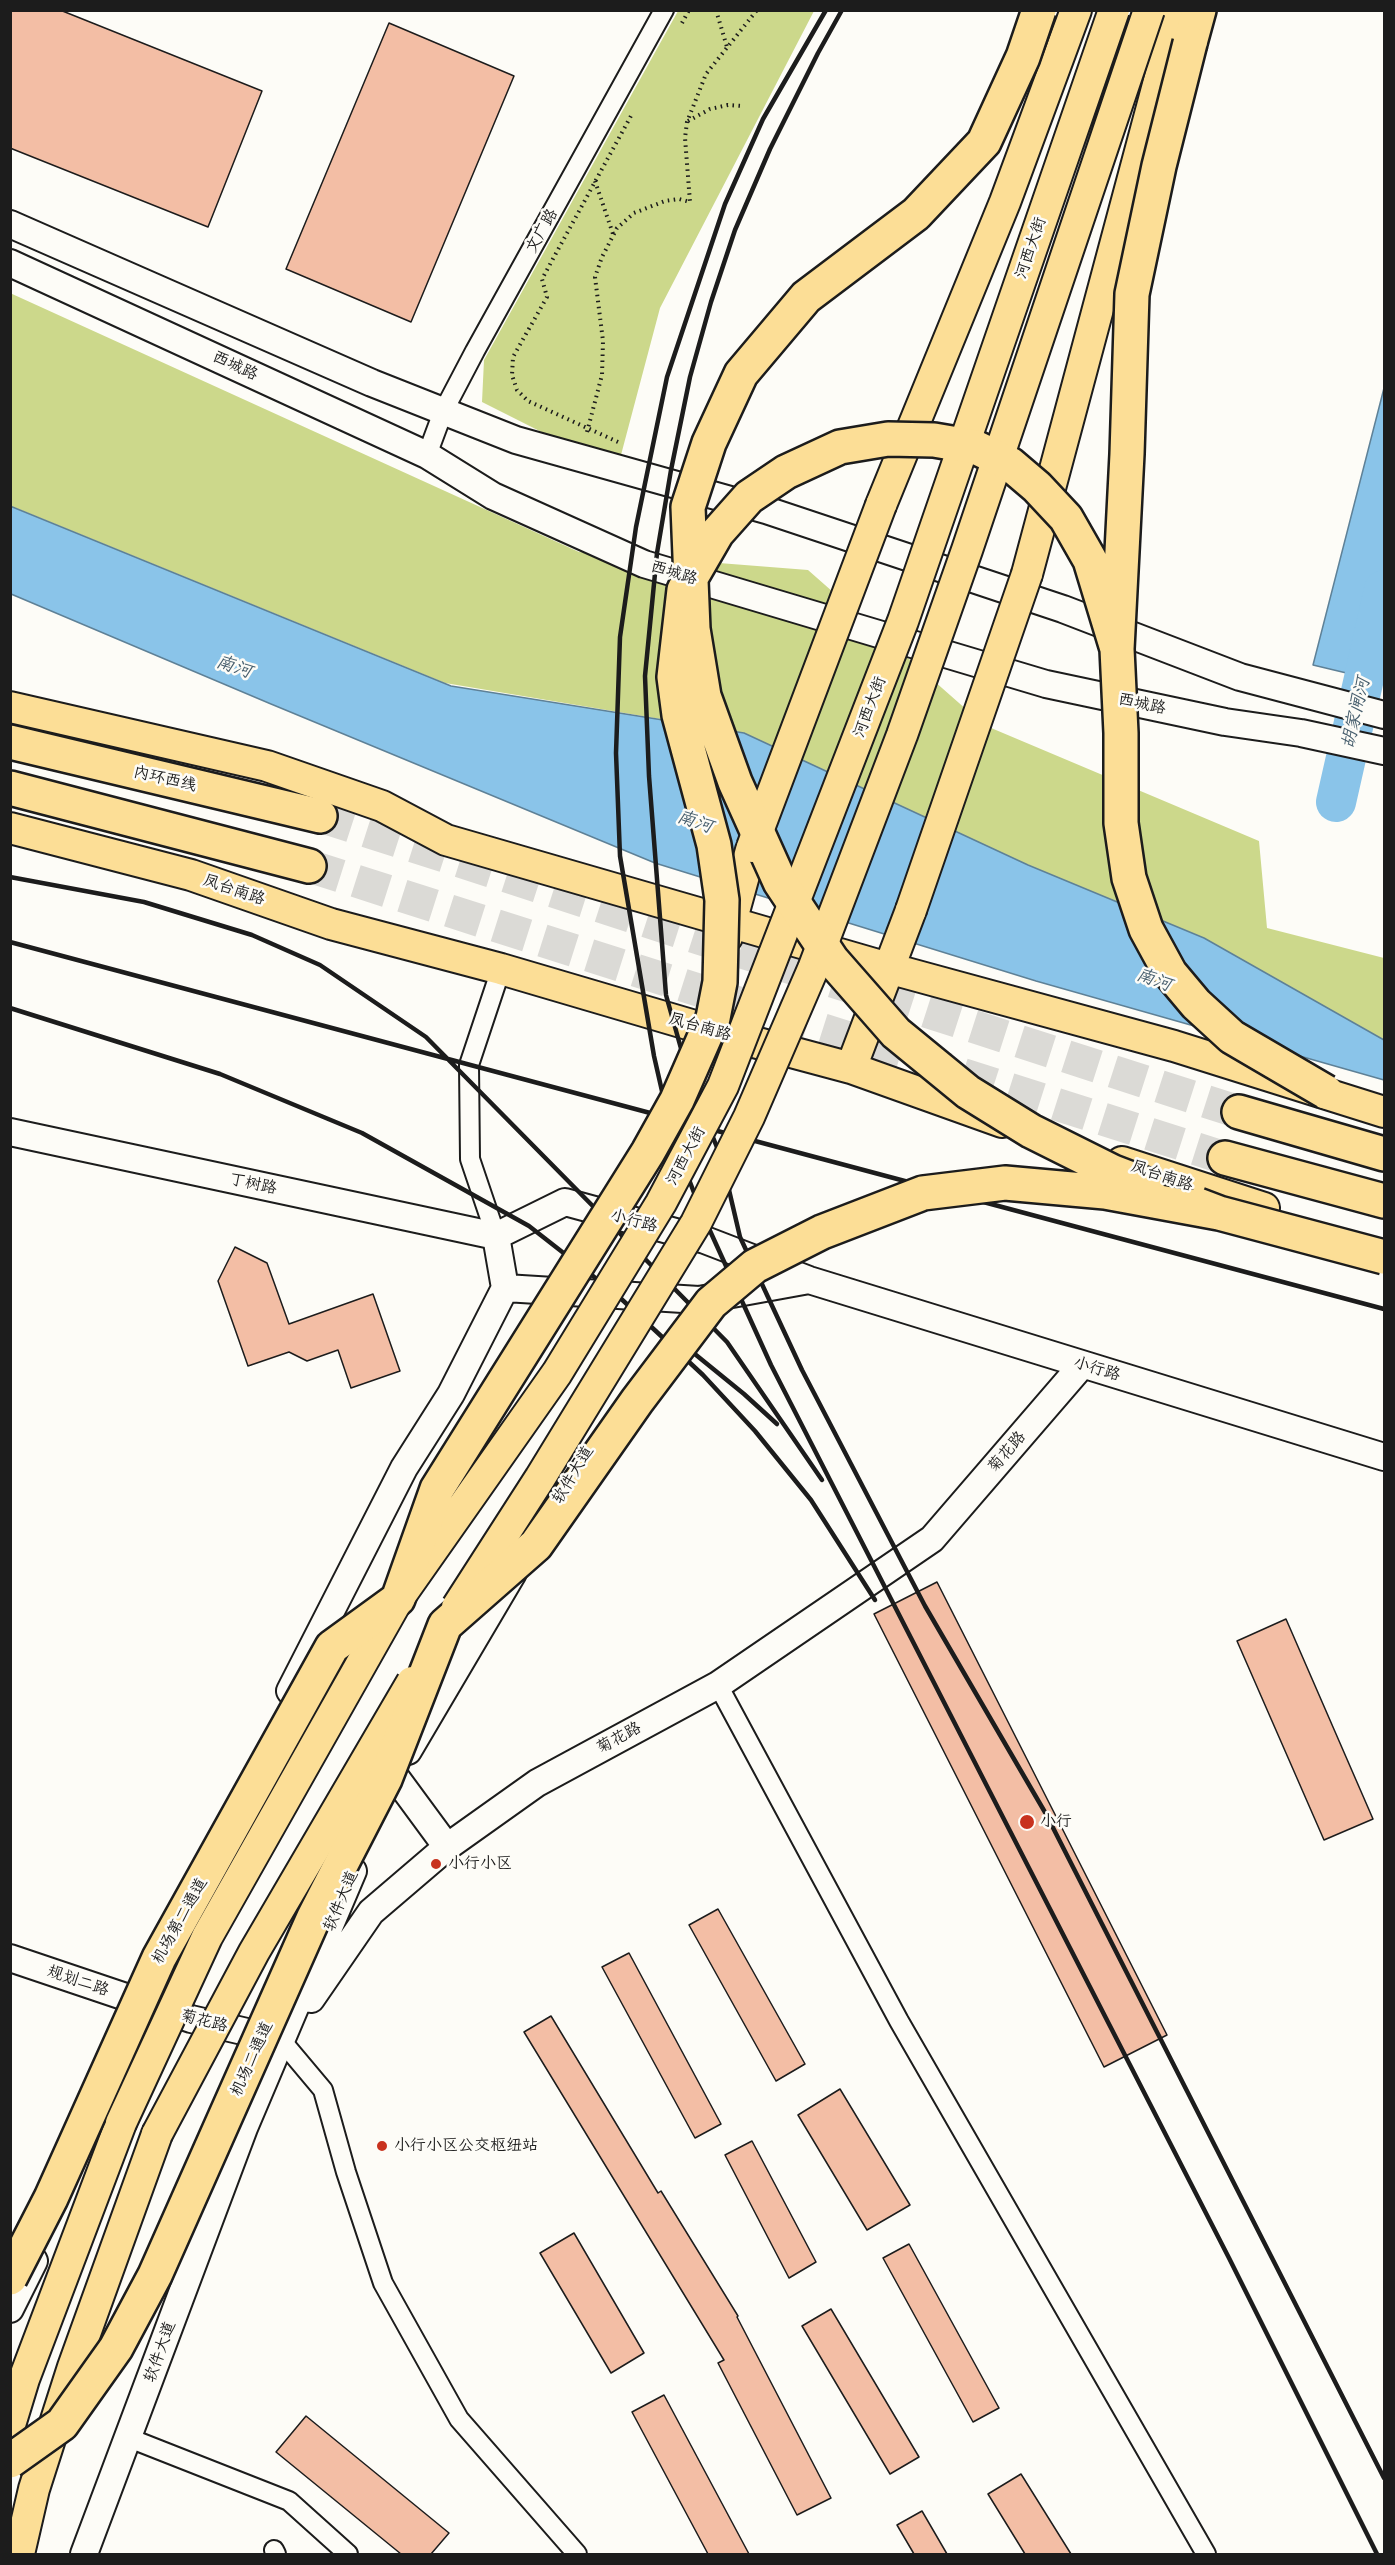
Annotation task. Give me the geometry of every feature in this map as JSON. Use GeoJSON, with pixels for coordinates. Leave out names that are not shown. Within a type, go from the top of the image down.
{"type":"FeatureCollection","features":[{"type":"Feature","properties":{"kind":"highway"},"geometry":{"type":"LineString","coordinates":[[1040,10],[1023,57],[984,142],[916,214],[806,297],[741,374],[709,443],[688,507],[693,629],[704,696],[735,782],[780,882],[832,960],[896,1033],[968,1092],[1031,1131],[1113,1172],[1219,1213]]}},
{"type":"Feature","properties":{"kind":"highway"},"geometry":{"type":"LineString","coordinates":[[1199,10],[1159,166],[1132,294],[1117,649],[1121,733],[1121,823],[1129,878],[1146,929],[1170,973],[1196,1004],[1232,1037],[1326,1092]]}},
{"type":"Feature","properties":{"kind":"highway"},"geometry":{"type":"LineString","coordinates":[[399,1599],[436,1489],[648,1152],[677,1100],[713,1018],[720,982],[722,900],[714,845],[679,715],[674,677],[684,591],[717,533],[749,497],[786,472],[840,447],[888,439],[934,440],[975,447],[1010,464],[1037,486],[1066,518],[1090,560],[1117,649]]}},
{"type":"Feature","properties":{"kind":"highway","name":"内环西线"},"geometry":{"type":"LineString","coordinates":[[10,742],[320,816]]}},
{"type":"Feature","properties":{"kind":"highway"},"geometry":{"type":"LineString","coordinates":[[10,788],[309,866]]}},
{"type":"Feature","properties":{"kind":"highway"},"geometry":{"type":"LineString","coordinates":[[1239,1112],[1384,1154]]}},
{"type":"Feature","properties":{"kind":"highway"},"geometry":{"type":"LineString","coordinates":[[1225,1158],[1384,1201]]}},
{"type":"Feature","properties":{"kind":"highway"},"geometry":{"type":"LineString","coordinates":[[445,1625],[536,1545],[637,1401],[711,1303],[755,1266],[822,1232],[923,1193],[1005,1183],[1105,1192],[1219,1213],[1384,1257]]}},
{"type":"Feature","properties":{"kind":"highway","name":"机场第二通道"},"geometry":{"type":"LineString","coordinates":[[10,2278],[51,2198],[159,1958],[332,1647],[399,1599]]}},
{"type":"Feature","properties":{"kind":"highway","name":"机场二通道"},"geometry":{"type":"LineString","coordinates":[[10,2461],[62,2424],[116,2349],[155,2275],[314,1917],[385,1779],[445,1625]]}},
{"type":"Feature","properties":{"kind":"main road"},"geometry":{"type":"LineString","coordinates":[[698,1027],[732,922],[751,850],[881,505],[1005,202],[1076,10]]}},
{"type":"Feature","properties":{"kind":"main road","name":"河西大街"},"geometry":{"type":"LineString","coordinates":[[399,1599],[557,1373],[661,1203],[723,1086],[903,621],[1114,10]]}},
{"type":"Feature","properties":{"kind":"main road","name":"软件大道"},"geometry":{"type":"LineString","coordinates":[[19,2554],[34,2489],[73,2367],[157,2134],[254,1952],[445,1625],[540,1478],[696,1223],[749,1117],[813,969],[902,735],[967,550],[1149,10]]}},
{"type":"Feature","properties":{"kind":"main road"},"geometry":{"type":"LineString","coordinates":[[850,1068],[911,910],[1027,574],[1097,321],[1167,43],[1178,10]]}},
{"type":"Feature","properties":{"kind":"main road"},"geometry":{"type":"LineString","coordinates":[[10,707],[267,766],[382,806],[446,840],[888,968],[1174,1046],[1384,1112]]}},
{"type":"Feature","properties":{"kind":"main road","name":"凤台南路"},"geometry":{"type":"LineString","coordinates":[[10,828],[191,875],[331,924],[501,969],[698,1027],[850,1068],[1235,1201],[1384,1240]]}},
{"type":"Feature","properties":{"kind":"main road"},"geometry":{"type":"LineString","coordinates":[[10,2425],[24,2379],[121,2123],[207,1937],[399,1599]]}},
{"type":"Feature","properties":{"kind":"street","name":"文广路"},"geometry":{"type":"LineString","coordinates":[[427,455],[443,412],[664,10]]}},
{"type":"Feature","properties":{"kind":"street"},"geometry":{"type":"LineString","coordinates":[[10,224],[372,383],[516,440],[766,510],[1062,609],[1240,677],[1384,715]]}},
{"type":"Feature","properties":{"kind":"street","name":"西城路"},"geometry":{"type":"LineString","coordinates":[[10,263],[427,455],[493,496],[644,564],[1046,684],[1225,722],[1301,733],[1384,751]]}},
{"type":"Feature","properties":{"kind":"street"},"geometry":{"type":"LineString","coordinates":[[10,2309],[43,2243],[145,2005],[256,1758],[404,1468],[451,1394],[505,1288],[496,1236],[470,1159],[469,1065],[501,969]]}},
{"type":"Feature","properties":{"kind":"street","name":"丁树路"},"geometry":{"type":"LineString","coordinates":[[10,1132],[496,1236]]}},
{"type":"Feature","properties":{"kind":"street","name":"小行路"},"geometry":{"type":"LineString","coordinates":[[496,1236],[565,1202],[705,1240],[809,1280],[1384,1457]]}},
{"type":"Feature","properties":{"kind":"street","name":"小行路"},"geometry":{"type":"LineString","coordinates":[[505,1288],[699,1300],[809,1280]]}},
{"type":"Feature","properties":{"kind":"street","name":"软件大道"},"geometry":{"type":"LineString","coordinates":[[84,2554],[244,2128],[394,1775],[454,1670],[623,1394],[699,1300]]}},
{"type":"Feature","properties":{"kind":"street","name":"菊花路"},"geometry":{"type":"LineString","coordinates":[[145,2005],[191,2019],[282,2040],[371,1912],[447,1847],[537,1783],[718,1685],[932,1539],[1082,1365]]}},
{"type":"Feature","properties":{"kind":"street"},"geometry":{"type":"LineString","coordinates":[[718,1685],[899,2021],[1206,2554]]}},
{"type":"Feature","properties":{"kind":"street"},"geometry":{"type":"LineString","coordinates":[[394,1775],[447,1847]]}},
{"type":"Feature","properties":{"kind":"street","name":"规划二路"},"geometry":{"type":"LineString","coordinates":[[10,1958],[145,2005]]}},
{"type":"Feature","properties":{"kind":"street"},"geometry":{"type":"LineString","coordinates":[[282,2040],[323,2090],[346,2172],[383,2283],[459,2419],[577,2554]]}},
{"type":"Feature","properties":{"kind":"street"},"geometry":{"type":"LineString","coordinates":[[129,2438],[289,2501],[348,2554]]}},
{"type":"Feature","properties":{"kind":"path"},"geometry":{"type":"LineString","coordinates":[[678,31],[689,10]]}},
{"type":"Feature","properties":{"kind":"path"},"geometry":{"type":"LineString","coordinates":[[716,10],[727,47]]}},
{"type":"Feature","properties":{"kind":"path"},"geometry":{"type":"LineString","coordinates":[[588,430],[602,375],[601,318],[595,277],[602,257],[613,235],[626,218],[651,205],[679,199],[690,202],[685,138],[687,122],[706,74],[757,10]]}},
{"type":"Feature","properties":{"kind":"path"},"geometry":{"type":"LineString","coordinates":[[687,122],[710,109],[728,105],[742,106]]}},
{"type":"Feature","properties":{"kind":"path"},"geometry":{"type":"LineString","coordinates":[[627,446],[528,401],[517,390],[512,375],[513,357],[547,297],[542,279],[634,111]]}},
{"type":"Feature","properties":{"kind":"path"},"geometry":{"type":"LineString","coordinates":[[595,181],[613,235]]}},
{"type":"Feature","properties":{"kind":"green space"},"geometry":{"type":"Polygon","coordinates":[[[678,11],[814,11],[660,308],[617,470],[482,402],[484,360],[678,11]]]}},
{"type":"Feature","properties":{"kind":"green space"},"geometry":{"type":"Polygon","coordinates":[[[10,293],[579,552],[808,570],[984,725],[1259,841],[1267,928],[1384,958],[1384,1040],[1204,938],[1028,865],[744,733],[445,683],[11,506],[10,293]]]}},
{"type":"Feature","properties":{"kind":"water"},"geometry":{"type":"Polygon","coordinates":[[[1384,388],[1384,682],[1313,665],[1384,388]]]}},
{"type":"Feature","properties":{"kind":"water","name":"南河"},"geometry":{"type":"Polygon","coordinates":[[[10,506],[451,686],[744,733],[1028,865],[1204,938],[1384,1040],[1384,1080],[1036,981],[655,863],[271,704],[11,594],[10,506]]]}},
{"type":"Feature","properties":{"kind":"building"},"geometry":{"type":"Polygon","coordinates":[[[10,10],[60,10],[262,91],[208,227],[10,148],[10,10]]]}},
{"type":"Feature","properties":{"kind":"building"},"geometry":{"type":"Polygon","coordinates":[[[389,23],[514,76],[411,322],[286,269],[389,23]]]}},
{"type":"Feature","properties":{"kind":"building"},"geometry":{"type":"Polygon","coordinates":[[[235,1247],[267,1263],[289,1324],[373,1294],[400,1371],[351,1388],[338,1350],[307,1361],[289,1352],[248,1366],[218,1281],[235,1247]]]}},
{"type":"Feature","properties":{"kind":"building"},"geometry":{"type":"Polygon","coordinates":[[[937,1582],[1167,2035],[1104,2067],[874,1614],[937,1582]]]}},
{"type":"Feature","properties":{"kind":"building"},"geometry":{"type":"Polygon","coordinates":[[[1286,1619],[1373,1819],[1324,1840],[1237,1641],[1286,1619]]]}},
{"type":"Feature","properties":{"kind":"building"},"geometry":{"type":"Polygon","coordinates":[[[718,1909],[805,2064],[776,2081],[689,1925],[718,1909]]]}},
{"type":"Feature","properties":{"kind":"building"},"geometry":{"type":"Polygon","coordinates":[[[629,1953],[721,2124],[695,2138],[602,1967],[629,1953]]]}},
{"type":"Feature","properties":{"kind":"building"},"geometry":{"type":"Polygon","coordinates":[[[551,2016],[658,2193],[661,2191],[738,2316],[831,2498],[797,2515],[718,2363],[724,2360],[524,2032],[551,2016]]]}},
{"type":"Feature","properties":{"kind":"building"},"geometry":{"type":"Polygon","coordinates":[[[840,2089],[910,2205],[867,2230],[798,2115],[840,2089]]]}},
{"type":"Feature","properties":{"kind":"building"},"geometry":{"type":"Polygon","coordinates":[[[752,2141],[816,2262],[789,2278],[725,2155],[752,2141]]]}},
{"type":"Feature","properties":{"kind":"building"},"geometry":{"type":"Polygon","coordinates":[[[574,2233],[644,2353],[611,2373],[540,2253],[574,2233]]]}},
{"type":"Feature","properties":{"kind":"building"},"geometry":{"type":"Polygon","coordinates":[[[909,2244],[999,2408],[973,2422],[883,2258],[909,2244]]]}},
{"type":"Feature","properties":{"kind":"building"},"geometry":{"type":"Polygon","coordinates":[[[831,2309],[919,2457],[890,2474],[802,2326],[831,2309]]]}},
{"type":"Feature","properties":{"kind":"building"},"geometry":{"type":"Polygon","coordinates":[[[664,2395],[749,2554],[708,2554],[632,2412],[664,2395]]]}},
{"type":"Feature","properties":{"kind":"building"},"geometry":{"type":"Polygon","coordinates":[[[306,2416],[449,2533],[431,2554],[401,2554],[276,2452],[306,2416]]]}},
{"type":"Feature","properties":{"kind":"building"},"geometry":{"type":"Polygon","coordinates":[[[1021,2474],[1071,2554],[1025,2554],[988,2494],[1021,2474]]]}},
{"type":"Feature","properties":{"kind":"building"},"geometry":{"type":"Polygon","coordinates":[[[922,2511],[947,2554],[914,2554],[897,2525],[922,2511]]]}},
{"type":"Feature","properties":{"kind":"waterway","name":"胡家闸河"},"geometry":{"type":"LineString","coordinates":[[1336,802],[1384,590]]}},
{"type":"Feature","properties":{"kind":"tunnel"},"geometry":{"type":"LineString","coordinates":[[320,816],[1239,1112]]}},
{"type":"Feature","properties":{"kind":"tunnel"},"geometry":{"type":"LineString","coordinates":[[309,866],[1225,1158]]}},
{"type":"Feature","properties":{"kind":"railway"},"geometry":{"type":"LineString","coordinates":[[826,10],[763,119],[725,204],[667,377],[636,527],[620,637],[616,753],[620,856],[654,1056],[672,1135],[701,1211],[771,1365],[1229,2258],[1377,2554]]}},
{"type":"Feature","properties":{"kind":"railway"},"geometry":{"type":"LineString","coordinates":[[842,10],[770,149],[735,230],[711,302],[690,377],[671,470],[657,553],[645,676],[649,776],[666,995],[689,1077],[722,1160],[740,1237],[802,1370],[925,1606],[1046,1814],[1384,2478]]}},
{"type":"Feature","properties":{"kind":"railway"},"geometry":{"type":"LineString","coordinates":[[10,877],[144,902],[252,935],[320,965],[426,1037],[727,1342],[822,1480]]}},
{"type":"Feature","properties":{"kind":"railway"},"geometry":{"type":"LineString","coordinates":[[10,942],[1384,1309]]}},
{"type":"Feature","properties":{"kind":"railway"},"geometry":{"type":"LineString","coordinates":[[10,1008],[220,1074],[362,1133],[529,1226],[616,1294],[703,1375],[755,1431],[811,1500],[875,1600]]}},
{"type":"Feature","properties":{"kind":"railway"},"geometry":{"type":"LineString","coordinates":[[669,1333],[777,1424]]}},
{"type":"Feature","properties":{"kind":"place","name":"小行"},"geometry":{"type":"Point","coordinates":[1027,1822]}},
{"type":"Feature","properties":{"kind":"place","name":"小行小区"},"geometry":{"type":"Point","coordinates":[436,1864]}},
{"type":"Feature","properties":{"kind":"place","name":"小行小区公交枢纽站"},"geometry":{"type":"Point","coordinates":[382,2146]}}]}
